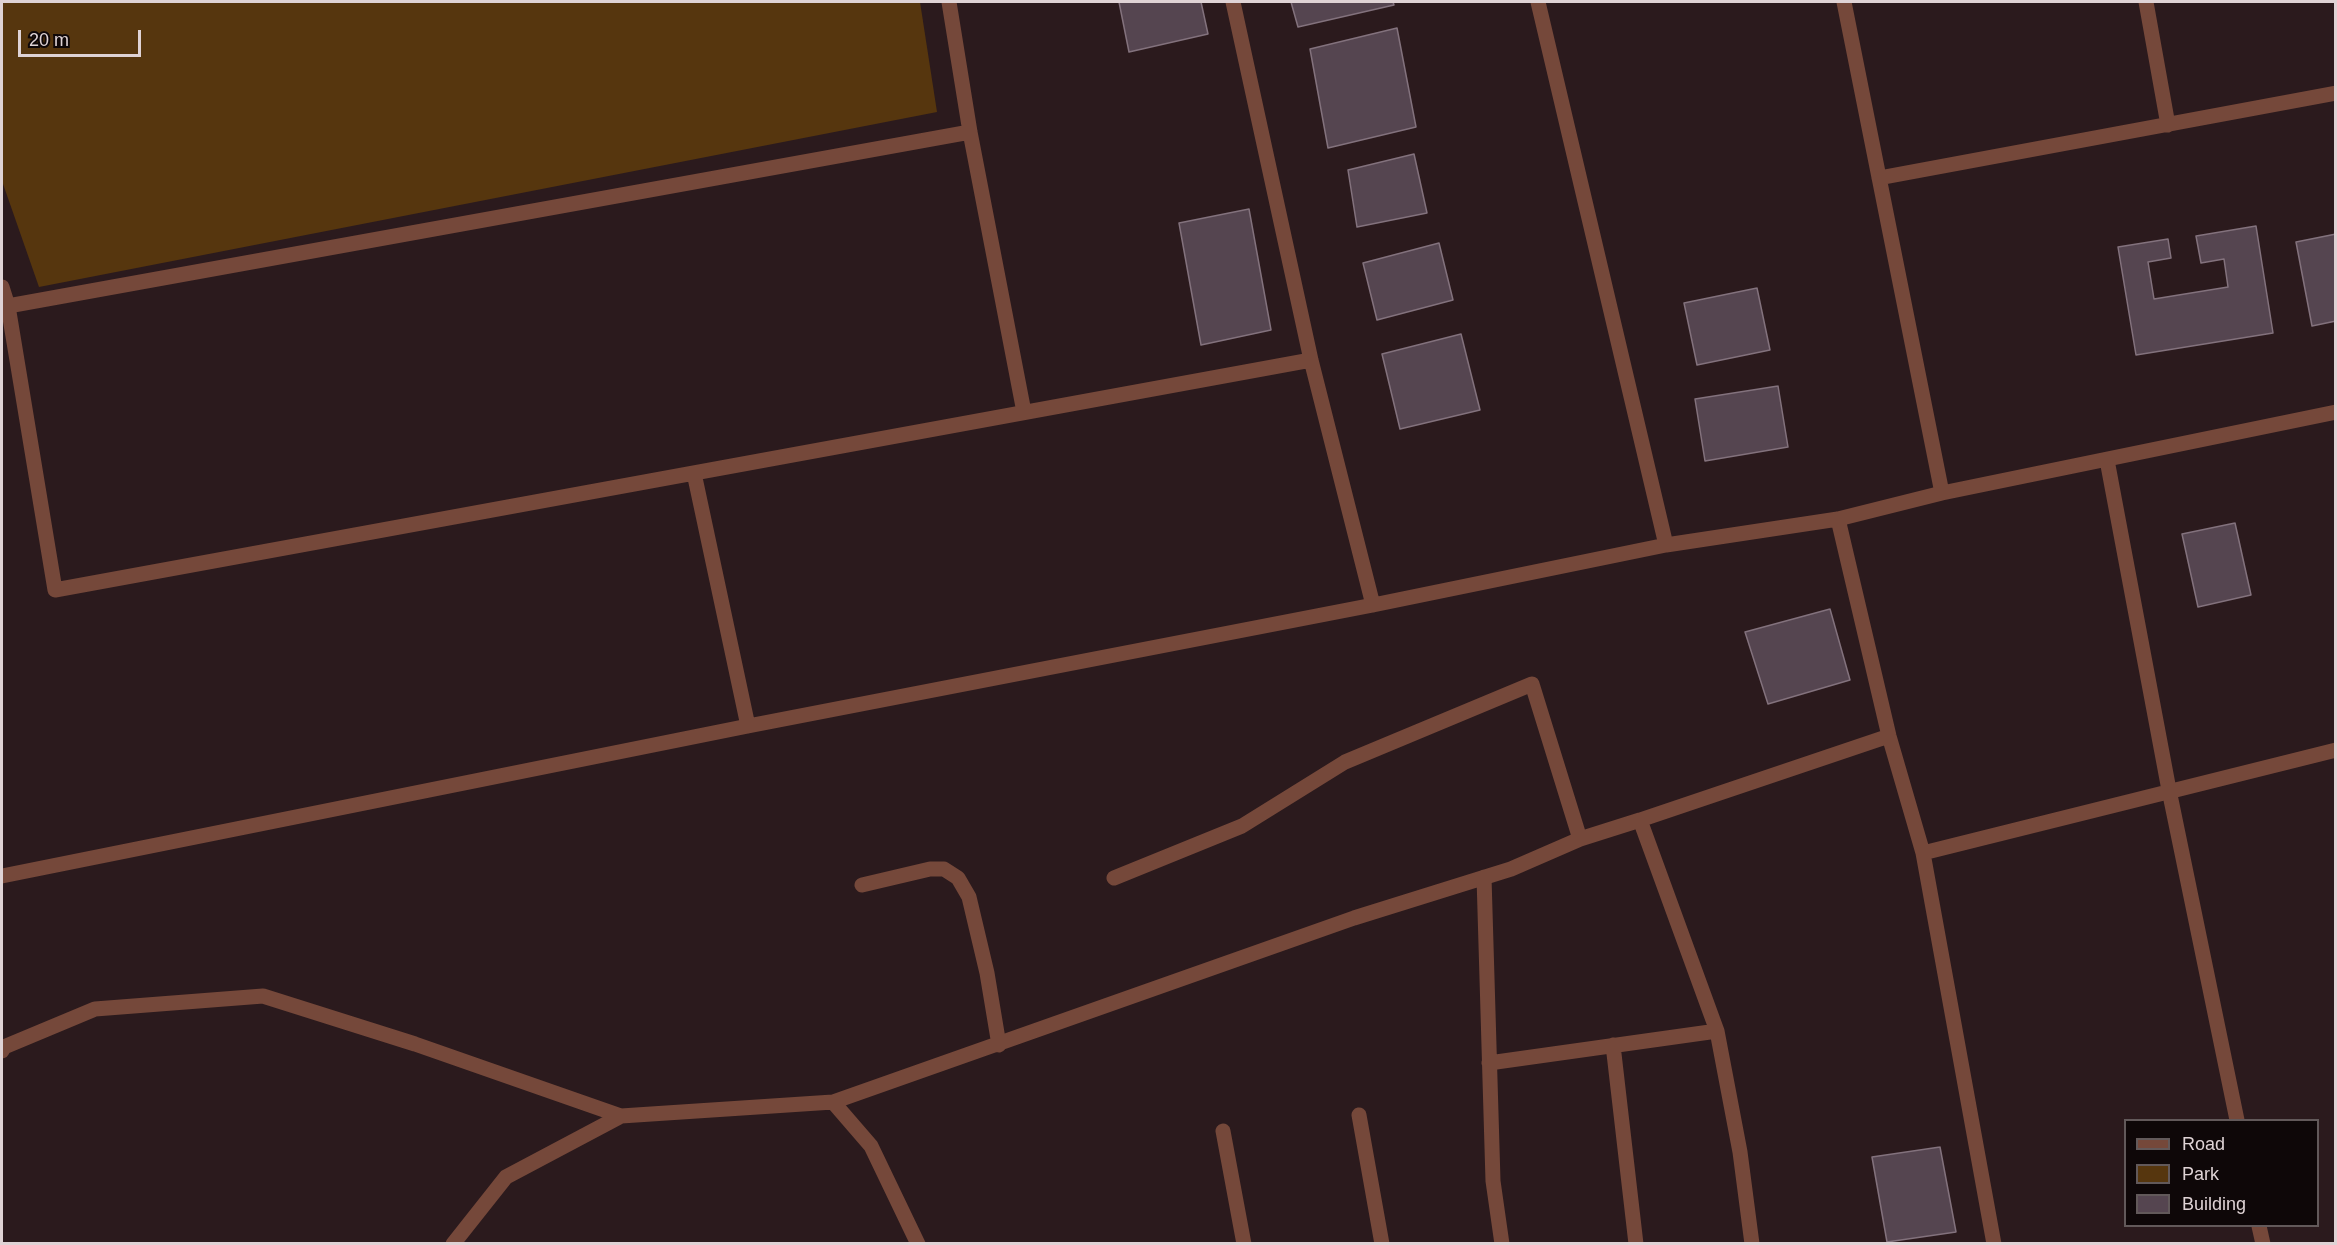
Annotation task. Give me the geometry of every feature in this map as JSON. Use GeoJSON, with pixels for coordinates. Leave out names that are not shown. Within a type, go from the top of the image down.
{"type":"FeatureCollection","features":[{"type":"Feature","properties":{"kind":"street"},"geometry":{"type":"LineString","coordinates":[[949,2],[970,132],[1024,412]]}},
{"type":"Feature","properties":{"kind":"street"},"geometry":{"type":"LineString","coordinates":[[1233,2],[1311,360],[1373,605]]}},
{"type":"Feature","properties":{"kind":"street"},"geometry":{"type":"LineString","coordinates":[[1538,2],[1666,545]]}},
{"type":"Feature","properties":{"kind":"street"},"geometry":{"type":"LineString","coordinates":[[1844,2],[1942,493]]}},
{"type":"Feature","properties":{"kind":"street"},"geometry":{"type":"LineString","coordinates":[[2146,2],[2168,124]]}},
{"type":"Feature","properties":{"kind":"street"},"geometry":{"type":"LineString","coordinates":[[1879,178],[2336,93]]}},
{"type":"Feature","properties":{"kind":"street"},"geometry":{"type":"LineString","coordinates":[[8,306],[970,132]]}},
{"type":"Feature","properties":{"kind":"street"},"geometry":{"type":"LineString","coordinates":[[2,287],[8,306],[55,590],[1311,360]]}},
{"type":"Feature","properties":{"kind":"street"},"geometry":{"type":"LineString","coordinates":[[2,876],[1666,545],[1838,519],[1942,493],[2336,412]]}},
{"type":"Feature","properties":{"kind":"street"},"geometry":{"type":"LineString","coordinates":[[2107,460],[2169,790],[2237,1119]]}},
{"type":"Feature","properties":{"kind":"street"},"geometry":{"type":"LineString","coordinates":[[694,473],[748,726]]}},
{"type":"Feature","properties":{"kind":"street"},"geometry":{"type":"LineString","coordinates":[[1838,519],[1889,736],[1923,853],[1994,1244]]}},
{"type":"Feature","properties":{"kind":"street"},"geometry":{"type":"LineString","coordinates":[[1114,878],[1242,826],[1345,762],[1532,684],[1580,839]]}},
{"type":"Feature","properties":{"kind":"street"},"geometry":{"type":"LineString","coordinates":[[2,1051],[4,1047],[96,1009],[263,996],[415,1044],[621,1116],[833,1102],[1354,918],[1511,869],[1580,839],[1889,736]]}},
{"type":"Feature","properties":{"kind":"street"},"geometry":{"type":"LineString","coordinates":[[1923,853],[2336,750]]}},
{"type":"Feature","properties":{"kind":"street"},"geometry":{"type":"LineString","coordinates":[[1640,820],[1717,1031],[1740,1152],[1752,1244]]}},
{"type":"Feature","properties":{"kind":"street"},"geometry":{"type":"LineString","coordinates":[[862,885],[930,869],[944,869],[958,878],[969,897],[972,908],[987,973],[999,1045]]}},
{"type":"Feature","properties":{"kind":"street"},"geometry":{"type":"LineString","coordinates":[[1484,878],[1493,1181],[1502,1244]]}},
{"type":"Feature","properties":{"kind":"street"},"geometry":{"type":"LineString","coordinates":[[1489,1063],[1717,1031]]}},
{"type":"Feature","properties":{"kind":"street"},"geometry":{"type":"LineString","coordinates":[[1613,1045],[1636,1244]]}},
{"type":"Feature","properties":{"kind":"street"},"geometry":{"type":"LineString","coordinates":[[833,1102],[871,1146],[918,1244]]}},
{"type":"Feature","properties":{"kind":"street"},"geometry":{"type":"LineString","coordinates":[[1359,1115],[1382,1244]]}},
{"type":"Feature","properties":{"kind":"street"},"geometry":{"type":"LineString","coordinates":[[453,1244],[506,1177],[621,1116]]}},
{"type":"Feature","properties":{"kind":"street"},"geometry":{"type":"LineString","coordinates":[[1223,1131],[1245,1244]]}},
{"type":"Feature","properties":{"kind":"street"},"geometry":{"type":"LineString","coordinates":[[2259,1227],[2263,1244]]}},
{"type":"Feature","properties":{"kind":"green space"},"geometry":{"type":"Polygon","coordinates":[[[2,2],[920,2],[937,112],[39,287],[2,181],[2,2]]]}},
{"type":"Feature","properties":{"kind":"building"},"geometry":{"type":"Polygon","coordinates":[[[1119,2],[1201,2],[1208,34],[1129,52],[1119,2]]]}},
{"type":"Feature","properties":{"kind":"building"},"geometry":{"type":"Polygon","coordinates":[[[1291,2],[1393,2],[1394,5],[1298,27],[1291,2]]]}},
{"type":"Feature","properties":{"kind":"building"},"geometry":{"type":"Polygon","coordinates":[[[1397,28],[1416,127],[1328,148],[1310,49],[1397,28]]]}},
{"type":"Feature","properties":{"kind":"building"},"geometry":{"type":"Polygon","coordinates":[[[1414,154],[1427,213],[1357,227],[1348,170],[1414,154]]]}},
{"type":"Feature","properties":{"kind":"building"},"geometry":{"type":"Polygon","coordinates":[[[1249,209],[1271,330],[1201,345],[1179,223],[1249,209]]]}},
{"type":"Feature","properties":{"kind":"building"},"geometry":{"type":"Polygon","coordinates":[[[2256,226],[2273,333],[2136,355],[2118,247],[2168,239],[2171,258],[2148,262],[2154,299],[2228,287],[2224,259],[2201,263],[2196,236],[2256,226]]]}},
{"type":"Feature","properties":{"kind":"building"},"geometry":{"type":"Polygon","coordinates":[[[2336,234],[2336,321],[2312,326],[2296,242],[2336,234]]]}},
{"type":"Feature","properties":{"kind":"building"},"geometry":{"type":"Polygon","coordinates":[[[1439,243],[1453,300],[1377,320],[1363,263],[1439,243]]]}},
{"type":"Feature","properties":{"kind":"building"},"geometry":{"type":"Polygon","coordinates":[[[1757,288],[1770,350],[1697,365],[1684,303],[1757,288]]]}},
{"type":"Feature","properties":{"kind":"building"},"geometry":{"type":"Polygon","coordinates":[[[1461,334],[1480,410],[1400,429],[1382,354],[1461,334]]]}},
{"type":"Feature","properties":{"kind":"building"},"geometry":{"type":"Polygon","coordinates":[[[1778,386],[1788,447],[1705,461],[1695,399],[1778,386]]]}},
{"type":"Feature","properties":{"kind":"building"},"geometry":{"type":"Polygon","coordinates":[[[2235,523],[2251,595],[2198,607],[2182,534],[2235,523]]]}},
{"type":"Feature","properties":{"kind":"building"},"geometry":{"type":"Polygon","coordinates":[[[1830,609],[1850,680],[1768,704],[1745,632],[1830,609]]]}},
{"type":"Feature","properties":{"kind":"building"},"geometry":{"type":"Polygon","coordinates":[[[1940,1147],[1956,1232],[1887,1242],[1872,1157],[1940,1147]]]}}]}
